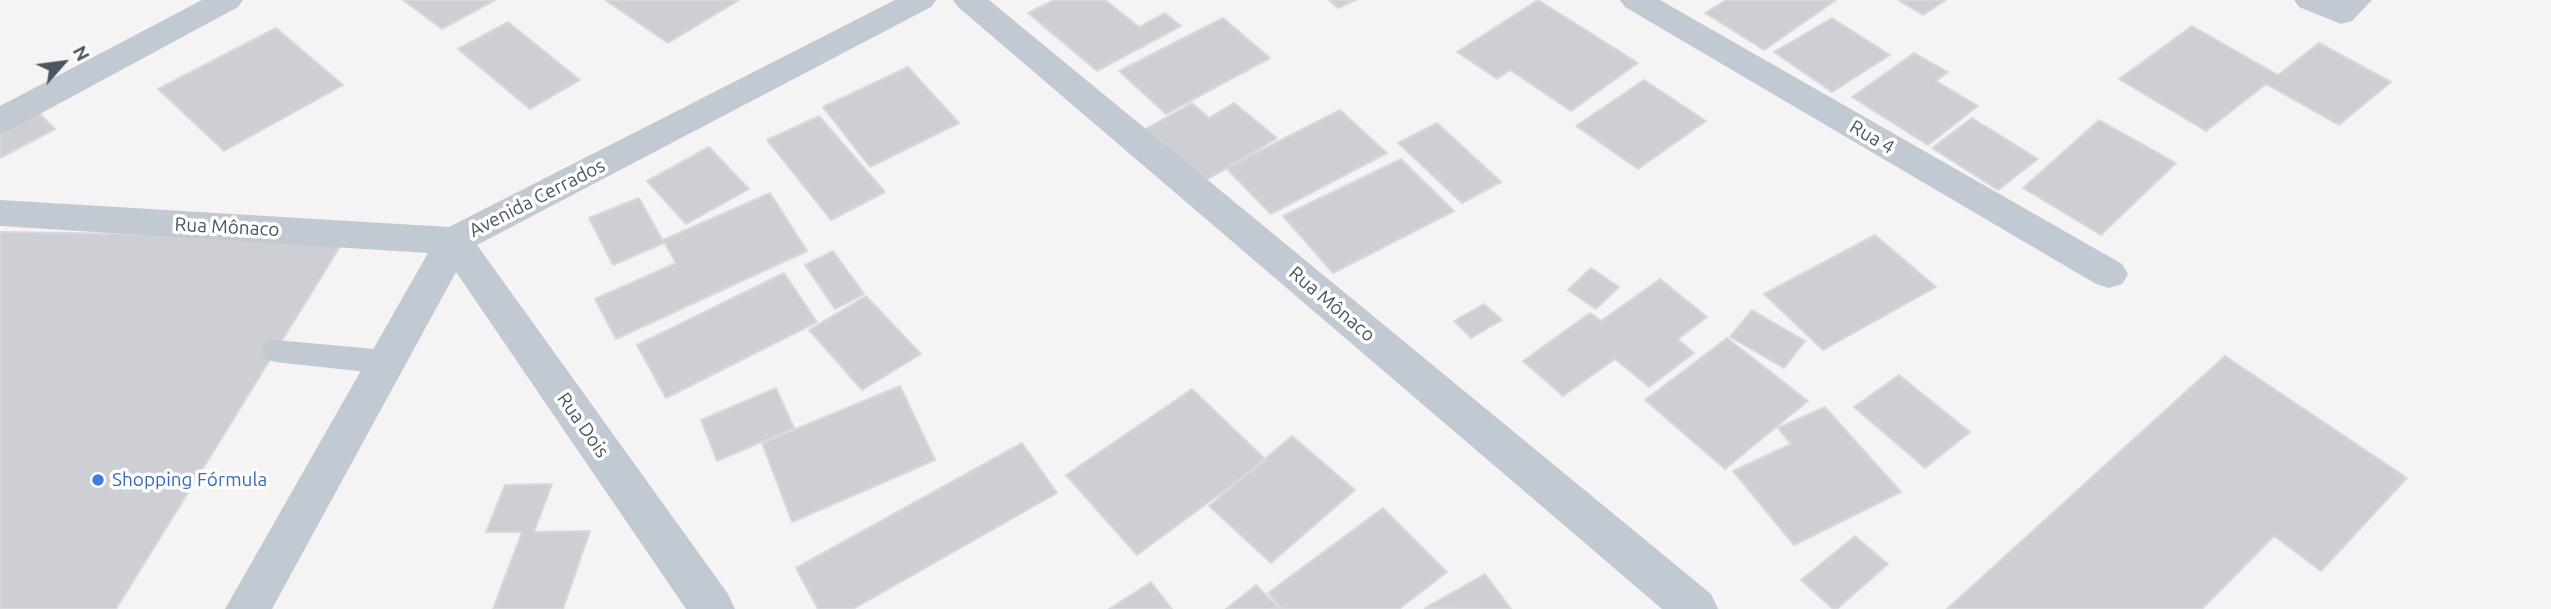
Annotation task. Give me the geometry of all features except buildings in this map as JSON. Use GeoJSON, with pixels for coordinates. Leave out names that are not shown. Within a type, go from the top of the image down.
{"type":"FeatureCollection","features":[{"type":"Feature","properties":{"kind":"street"},"geometry":{"type":"LineString","coordinates":[[0,121],[227,0]]}},
{"type":"Feature","properties":{"kind":"street","name":"Avenida Cerrados"},"geometry":{"type":"LineString","coordinates":[[248,609],[454,241],[920,0]]}},
{"type":"Feature","properties":{"kind":"street","name":"Rua Mônaco"},"geometry":{"type":"LineString","coordinates":[[969,0],[1695,609]]}},
{"type":"Feature","properties":{"kind":"street","name":"Rua 4"},"geometry":{"type":"LineString","coordinates":[[1636,0],[2109,274]]}},
{"type":"Feature","properties":{"kind":"street"},"geometry":{"type":"LineString","coordinates":[[2310,0],[2341,14],[2356,0]]}},
{"type":"Feature","properties":{"kind":"street","name":"Rua Mônaco"},"geometry":{"type":"LineString","coordinates":[[0,214],[454,241]]}},
{"type":"Feature","properties":{"kind":"street","name":"Rua Dois"},"geometry":{"type":"LineString","coordinates":[[454,241],[712,609]]}},
{"type":"Feature","properties":{"kind":"lane"},"geometry":{"type":"LineString","coordinates":[[275,351],[386,362]]}},
{"type":"Feature","properties":{"kind":"place","name":"Shopping Fórmula"},"geometry":{"type":"Point","coordinates":[98,480]}}]}
